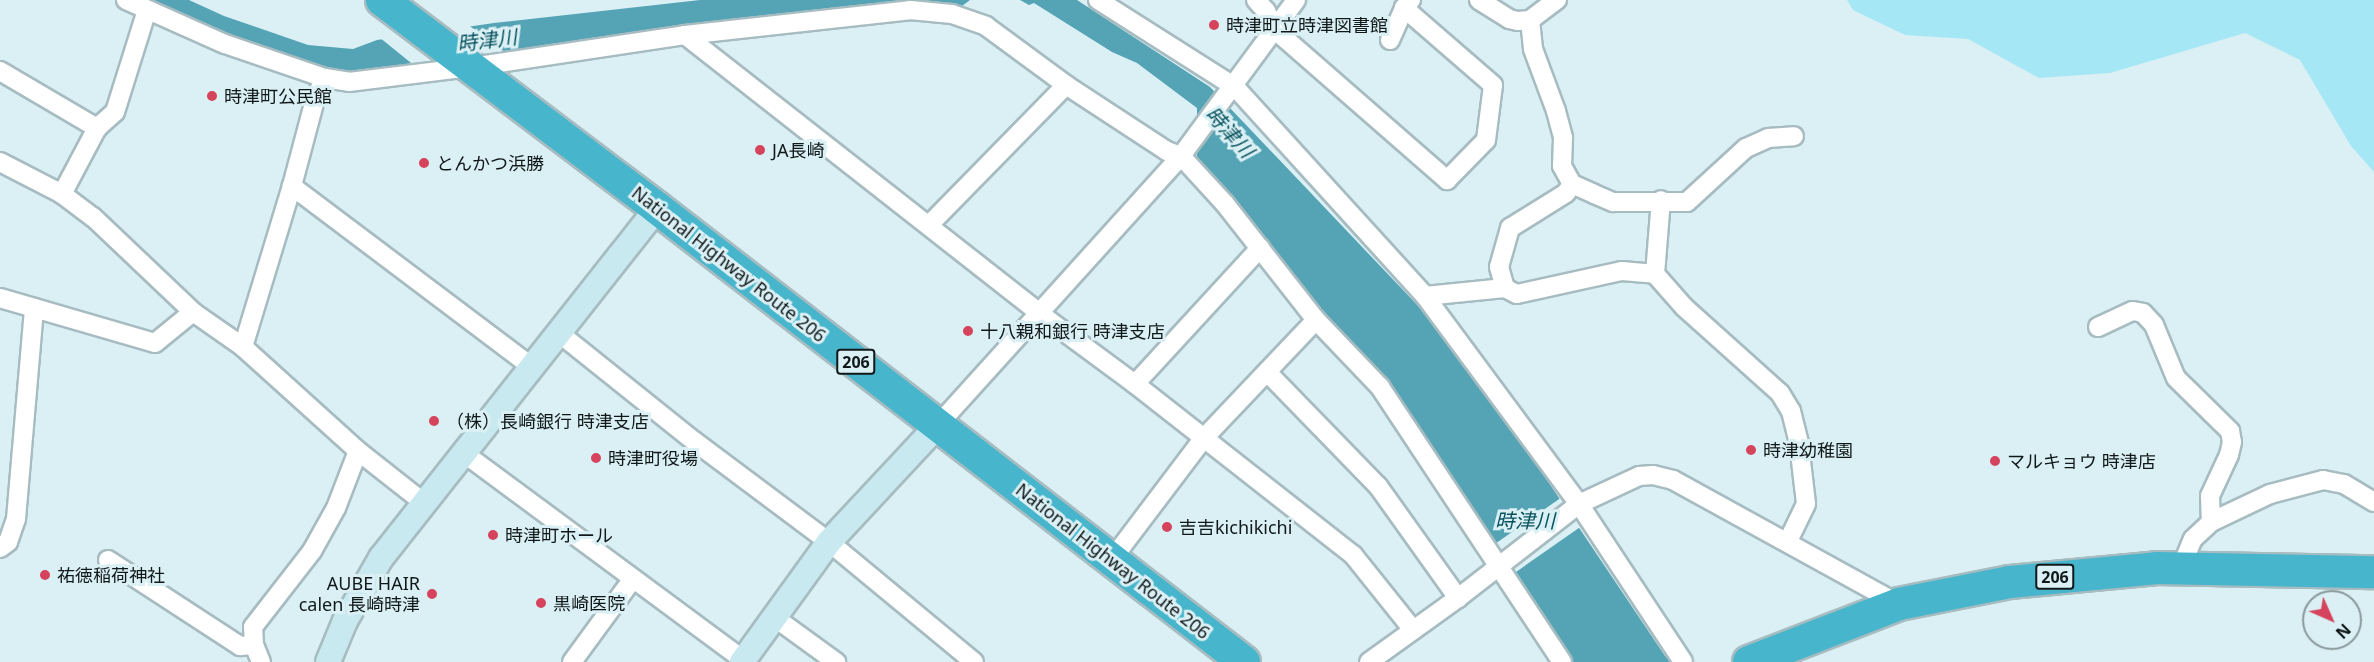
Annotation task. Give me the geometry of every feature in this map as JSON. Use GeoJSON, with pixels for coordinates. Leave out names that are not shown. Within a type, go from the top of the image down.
{"type":"FeatureCollection","features":[{"type":"Feature","properties":{"kind":"highway","name":"National Highway Route 206"},"geometry":{"type":"LineString","coordinates":[[382,0],[657,208],[937,426],[1113,558],[1244,662]]}},
{"type":"Feature","properties":{"kind":"highway","name":"206"},"geometry":{"type":"LineString","coordinates":[[1749,662],[1899,604],[2010,582],[2181,568],[2374,572]]}},
{"type":"Feature","properties":{"kind":"street"},"geometry":{"type":"LineString","coordinates":[[126,0],[225,44],[325,78],[349,82],[685,34],[910,10],[952,14],[986,26],[1066,85],[1167,152],[1181,156],[1225,204],[1316,320],[1380,387],[1562,662]]}},
{"type":"Feature","properties":{"kind":"street"},"geometry":{"type":"LineString","coordinates":[[1098,0],[1232,90],[1425,296],[1579,504],[1683,662]]}},
{"type":"Feature","properties":{"kind":"street"},"geometry":{"type":"LineString","coordinates":[[1256,0],[1266,11],[1275,29],[1447,180],[1486,140],[1492,85],[1407,4],[1390,40]]}},
{"type":"Feature","properties":{"kind":"street"},"geometry":{"type":"LineString","coordinates":[[465,454],[742,661],[829,542],[1181,156],[1232,90],[1296,0]]}},
{"type":"Feature","properties":{"kind":"street"},"geometry":{"type":"LineString","coordinates":[[1479,0],[1509,19],[1530,20],[1557,0]]}},
{"type":"Feature","properties":{"kind":"street"},"geometry":{"type":"LineString","coordinates":[[62,194],[97,128],[115,112],[147,10]]}},
{"type":"Feature","properties":{"kind":"street"},"geometry":{"type":"LineString","coordinates":[[1530,20],[1533,49],[1556,111],[1563,138],[1562,166],[1572,184],[1613,202],[1661,200],[1687,202],[1746,148],[1768,138],[1794,136]]}},
{"type":"Feature","properties":{"kind":"street"},"geometry":{"type":"LineString","coordinates":[[685,34],[1038,313],[1134,384],[1353,555],[1413,630]]}},
{"type":"Feature","properties":{"kind":"street"},"geometry":{"type":"LineString","coordinates":[[0,71],[97,128]]}},
{"type":"Feature","properties":{"kind":"street"},"geometry":{"type":"LineString","coordinates":[[243,347],[292,186],[316,96],[325,78]]}},
{"type":"Feature","properties":{"kind":"street"},"geometry":{"type":"LineString","coordinates":[[929,225],[1066,85]]}},
{"type":"Feature","properties":{"kind":"street"},"geometry":{"type":"LineString","coordinates":[[0,162],[62,194],[93,217],[194,312],[243,347],[358,451],[424,503]]}},
{"type":"Feature","properties":{"kind":"street"},"geometry":{"type":"LineString","coordinates":[[1505,288],[1499,267],[1510,228],[1566,193],[1572,184]]}},
{"type":"Feature","properties":{"kind":"street"},"geometry":{"type":"LineString","coordinates":[[292,186],[532,367]]}},
{"type":"Feature","properties":{"kind":"street"},"geometry":{"type":"LineString","coordinates":[[1655,274],[1661,200]]}},
{"type":"Feature","properties":{"kind":"street"},"geometry":{"type":"LineString","coordinates":[[328,662],[345,621],[381,558],[657,208]]}},
{"type":"Feature","properties":{"kind":"street"},"geometry":{"type":"LineString","coordinates":[[1134,384],[1260,249]]}},
{"type":"Feature","properties":{"kind":"street"},"geometry":{"type":"LineString","coordinates":[[1425,296],[1505,288],[1517,294],[1613,273],[1655,274],[1684,306],[1780,393],[1791,411],[1799,444],[1806,504],[1788,542]]}},
{"type":"Feature","properties":{"kind":"street"},"geometry":{"type":"LineString","coordinates":[[0,298],[155,343],[194,312]]}},
{"type":"Feature","properties":{"kind":"street"},"geometry":{"type":"LineString","coordinates":[[0,548],[8,542],[16,519],[34,308]]}},
{"type":"Feature","properties":{"kind":"street"},"geometry":{"type":"LineString","coordinates":[[2098,327],[2133,311],[2143,313],[2154,325],[2176,378],[2230,431],[2232,441],[2229,455],[2211,496],[2211,522]]}},
{"type":"Feature","properties":{"kind":"street"},"geometry":{"type":"LineString","coordinates":[[1113,558],[1203,440],[1316,320]]}},
{"type":"Feature","properties":{"kind":"street"},"geometry":{"type":"LineString","coordinates":[[559,333],[694,441],[829,542],[975,662]]}},
{"type":"Feature","properties":{"kind":"street"},"geometry":{"type":"LineString","coordinates":[[1267,372],[1378,486],[1458,598]]}},
{"type":"Feature","properties":{"kind":"street"},"geometry":{"type":"LineString","coordinates":[[261,662],[254,645],[253,627],[312,551],[336,508],[358,451]]}},
{"type":"Feature","properties":{"kind":"street"},"geometry":{"type":"LineString","coordinates":[[1369,662],[1458,598],[1579,504],[1639,476],[1653,475],[1673,480],[1899,604]]}},
{"type":"Feature","properties":{"kind":"street"},"geometry":{"type":"LineString","coordinates":[[2181,568],[2193,539],[2211,522],[2270,494],[2312,481],[2323,480],[2344,484],[2374,502]]}},
{"type":"Feature","properties":{"kind":"street"},"geometry":{"type":"LineString","coordinates":[[108,560],[240,646],[254,645]]}},
{"type":"Feature","properties":{"kind":"street"},"geometry":{"type":"LineString","coordinates":[[572,662],[632,580]]}},
{"type":"Feature","properties":{"kind":"street"},"geometry":{"type":"LineString","coordinates":[[774,617],[836,662]]}},
{"type":"Feature","properties":{"kind":"shaded area"},"geometry":{"type":"Polygon","coordinates":[[[1847,0],[2374,0],[2374,172],[2351,146],[2300,60],[2245,33],[2110,73],[2039,78],[1968,39],[1905,35],[1853,10],[1847,0]]]}},
{"type":"Feature","properties":{"kind":"water","name":"時津川"},"geometry":{"type":"Polygon","coordinates":[[[138,0],[189,0],[224,16],[308,45],[353,49],[377,40],[494,23],[700,0],[970,0],[958,9],[952,5],[907,3],[777,15],[349,75],[282,58],[138,0]]]}},
{"type":"Feature","properties":{"kind":"water","name":"時津川"},"geometry":{"type":"Polygon","coordinates":[[[1020,0],[1077,0],[1210,87],[1442,331],[1545,477],[1665,656],[1676,662],[1571,662],[1385,381],[1317,311],[1244,212],[1197,162],[1197,108],[1137,63],[1112,52],[1034,3],[1029,5],[1020,0]]]}},
{"type":"Feature","properties":{"kind":"pier"},"geometry":{"type":"Polygon","coordinates":[[[467,24],[510,56],[416,67],[379,37],[467,24]]]}},
{"type":"Feature","properties":{"kind":"pier"},"geometry":{"type":"Polygon","coordinates":[[[1562,497],[1582,526],[1510,576],[1490,547],[1562,497]]]}},
{"type":"Feature","properties":{"kind":"place","name":"時津町立時津図書館"},"geometry":{"type":"Point","coordinates":[1214,25]}},
{"type":"Feature","properties":{"kind":"place","name":"時津町公民館"},"geometry":{"type":"Point","coordinates":[212,96]}},
{"type":"Feature","properties":{"kind":"place","name":"JA長崎"},"geometry":{"type":"Point","coordinates":[760,150]}},
{"type":"Feature","properties":{"kind":"place","name":"とんかつ浜勝"},"geometry":{"type":"Point","coordinates":[424,163]}},
{"type":"Feature","properties":{"kind":"place","name":"十八親和銀行 時津支店"},"geometry":{"type":"Point","coordinates":[968,331]}},
{"type":"Feature","properties":{"kind":"place","name":"（株）長崎銀行 時津支店"},"geometry":{"type":"Point","coordinates":[434,421]}},
{"type":"Feature","properties":{"kind":"place","name":"時津幼稚園"},"geometry":{"type":"Point","coordinates":[1751,450]}},
{"type":"Feature","properties":{"kind":"place","name":"時津町役場"},"geometry":{"type":"Point","coordinates":[596,458]}},
{"type":"Feature","properties":{"kind":"place","name":"マルキョウ 時津店"},"geometry":{"type":"Point","coordinates":[1995,461]}},
{"type":"Feature","properties":{"kind":"place","name":"吉吉kichikichi"},"geometry":{"type":"Point","coordinates":[1167,527]}},
{"type":"Feature","properties":{"kind":"place","name":"時津町ホール"},"geometry":{"type":"Point","coordinates":[493,535]}},
{"type":"Feature","properties":{"kind":"place","name":"祐徳稲荷神社"},"geometry":{"type":"Point","coordinates":[45,575]}},
{"type":"Feature","properties":{"kind":"place","name":"AUBE HAIR calen 長崎時津"},"geometry":{"type":"Point","coordinates":[432,594]}},
{"type":"Feature","properties":{"kind":"place","name":"黒崎医院"},"geometry":{"type":"Point","coordinates":[541,603]}}]}
